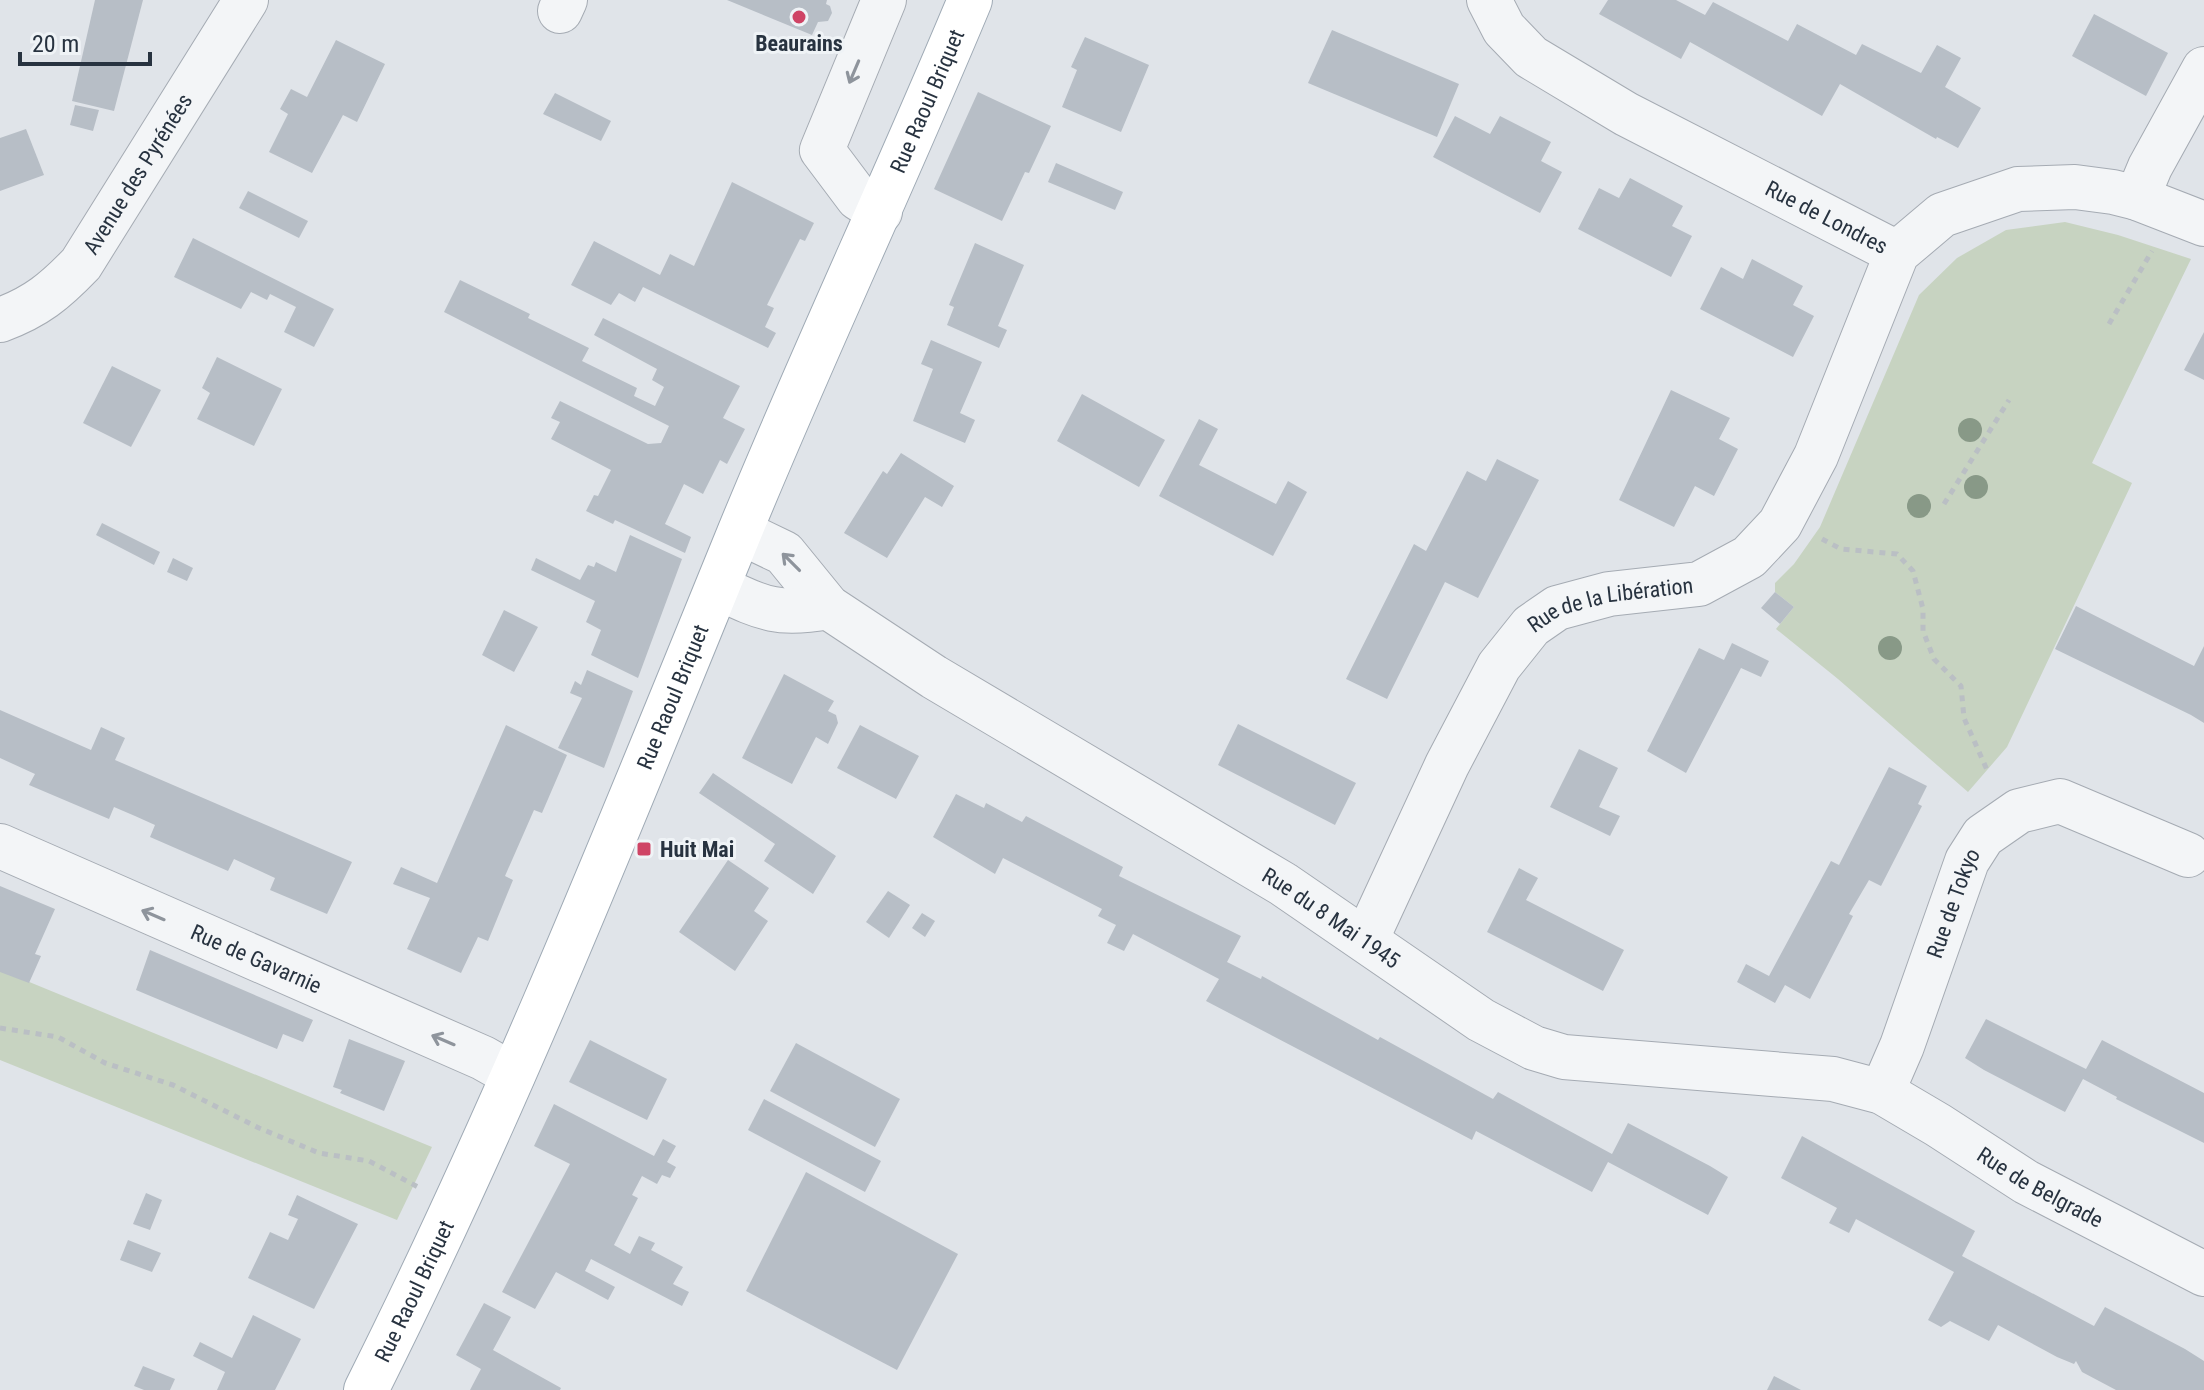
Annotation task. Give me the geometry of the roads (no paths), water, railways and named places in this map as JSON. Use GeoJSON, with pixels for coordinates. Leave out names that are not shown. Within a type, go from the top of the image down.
{"type":"FeatureCollection","features":[{"type":"Feature","properties":{"kind":"main road","name":"Rue Raoul Briquet"},"geometry":{"type":"LineString","coordinates":[[366,1390],[457,1203],[549,994],[740,532],[970,0]]}},
{"type":"Feature","properties":{"kind":"street","name":"Avenue des Pyrénées"},"geometry":{"type":"LineString","coordinates":[[0,320],[28,310],[55,290],[81,264],[246,0]]}},
{"type":"Feature","properties":{"kind":"street"},"geometry":{"type":"LineString","coordinates":[[880,212],[858,198],[822,150],[884,0]]}},
{"type":"Feature","properties":{"kind":"street","name":"Rue de Londres"},"geometry":{"type":"LineString","coordinates":[[1489,0],[1504,29],[1531,57],[1626,114],[1897,253],[1942,215],[2018,189],[2075,187],[2172,211]]}},
{"type":"Feature","properties":{"kind":"street"},"geometry":{"type":"LineString","coordinates":[[2172,211],[2150,167],[2204,69]]}},
{"type":"Feature","properties":{"kind":"street","name":"Rue de la Libération"},"geometry":{"type":"LineString","coordinates":[[1366,940],[1447,765],[1499,666],[1531,626],[1557,608],[1609,594],[1699,584],[1749,557],[1780,524],[1816,456],[1897,253]]}},
{"type":"Feature","properties":{"kind":"street","name":"Rue du 8 Mai 1945"},"geometry":{"type":"LineString","coordinates":[[740,532],[784,553],[828,607],[934,677],[1283,884],[1481,1020],[1534,1048],[1564,1057],[1833,1079],[1882,1092]]}},
{"type":"Feature","properties":{"kind":"street"},"geometry":{"type":"LineString","coordinates":[[719,588],[762,609],[795,613],[828,607]]}},
{"type":"Feature","properties":{"kind":"street","name":"Rue de Tokyo"},"geometry":{"type":"LineString","coordinates":[[1882,1092],[1902,1046],[1967,861],[1983,836],[2019,811],[2060,801],[2188,855]]}},
{"type":"Feature","properties":{"kind":"street","name":"Rue de Gavarnie"},"geometry":{"type":"LineString","coordinates":[[0,846],[483,1058],[513,1075]]}},
{"type":"Feature","properties":{"kind":"street","name":"Rue de Belgrade"},"geometry":{"type":"LineString","coordinates":[[1882,1092],[2026,1182],[2204,1274]]}},
{"type":"Feature","properties":{"kind":"place","name":"Beaurains"},"geometry":{"type":"Point","coordinates":[799,17]}},
{"type":"Feature","properties":{"kind":"place","name":"Huit Mai"},"geometry":{"type":"Point","coordinates":[644,849]}}]}
